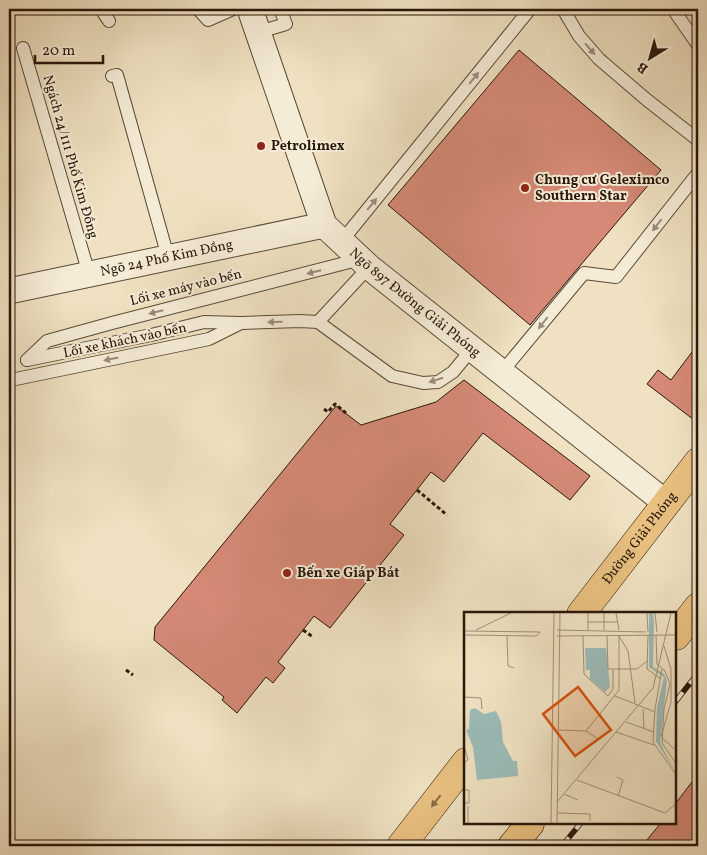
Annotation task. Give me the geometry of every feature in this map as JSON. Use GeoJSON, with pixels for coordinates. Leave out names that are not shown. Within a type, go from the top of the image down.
{"type":"FeatureCollection","features":[{"type":"Feature","properties":{"kind":"main road","name":"Đường Giải Phóng"},"geometry":{"type":"LineString","coordinates":[[583,612],[698,462]]}},
{"type":"Feature","properties":{"kind":"main road"},"geometry":{"type":"LineString","coordinates":[[677,635],[698,607]]}},
{"type":"Feature","properties":{"kind":"main road"},"geometry":{"type":"LineString","coordinates":[[401,846],[464,765]]}},
{"type":"Feature","properties":{"kind":"main road"},"geometry":{"type":"LineString","coordinates":[[512,846],[529,825]]}},
{"type":"Feature","properties":{"kind":"street","name":"Ngõ 897 Đường Giải Phóng"},"geometry":{"type":"LineString","coordinates":[[250,9],[333,233],[365,263],[472,350],[666,503]]}},
{"type":"Feature","properties":{"kind":"street","name":"Ngõ 24 Phố Kim Đồng"},"geometry":{"type":"LineString","coordinates":[[9,291],[168,257],[333,233]]}},
{"type":"Feature","properties":{"kind":"lane"},"geometry":{"type":"LineString","coordinates":[[101,9],[109,21]]}},
{"type":"Feature","properties":{"kind":"lane"},"geometry":{"type":"LineString","coordinates":[[198,9],[208,20],[233,9]]}},
{"type":"Feature","properties":{"kind":"lane"},"geometry":{"type":"LineString","coordinates":[[259,32],[286,24],[280,9]]}},
{"type":"Feature","properties":{"kind":"lane"},"geometry":{"type":"LineString","coordinates":[[333,233],[530,9]]}},
{"type":"Feature","properties":{"kind":"lane"},"geometry":{"type":"LineString","coordinates":[[563,9],[580,36],[599,59],[698,140]]}},
{"type":"Feature","properties":{"kind":"lane"},"geometry":{"type":"LineString","coordinates":[[673,9],[698,45]]}},
{"type":"Feature","properties":{"kind":"lane","name":"Ngách 24/111 Phố Kim Đồng"},"geometry":{"type":"LineString","coordinates":[[23,48],[89,274]]}},
{"type":"Feature","properties":{"kind":"lane"},"geometry":{"type":"LineString","coordinates":[[112,76],[116,74],[168,257]]}},
{"type":"Feature","properties":{"kind":"lane"},"geometry":{"type":"LineString","coordinates":[[501,373],[584,273],[616,277],[698,173]]}},
{"type":"Feature","properties":{"kind":"lane"},"geometry":{"type":"LineString","coordinates":[[318,322],[365,263]]}},
{"type":"Feature","properties":{"kind":"lane","name":"Lối xe máy vào bến"},"geometry":{"type":"LineString","coordinates":[[241,323],[204,322],[27,360],[47,342],[112,323],[365,263]]}},
{"type":"Feature","properties":{"kind":"lane"},"geometry":{"type":"LineString","coordinates":[[241,323],[300,320],[318,322],[392,376],[423,383],[438,382],[453,372],[472,350]]}},
{"type":"Feature","properties":{"kind":"lane","name":"Lối xe khách vào bến"},"geometry":{"type":"LineString","coordinates":[[11,380],[209,338],[241,323]]}},
{"type":"Feature","properties":{"kind":"path"},"geometry":{"type":"LineString","coordinates":[[324,409],[328,412],[335,404],[346,413]]}},
{"type":"Feature","properties":{"kind":"path"},"geometry":{"type":"LineString","coordinates":[[417,490],[447,515]]}},
{"type":"Feature","properties":{"kind":"path"},"geometry":{"type":"LineString","coordinates":[[303,630],[313,637]]}},
{"type":"Feature","properties":{"kind":"path"},"geometry":{"type":"LineString","coordinates":[[126,670],[133,675]]}},
{"type":"Feature","properties":{"kind":"building","name":"Chung cư Geleximco Southern Star"},"geometry":{"type":"Polygon","coordinates":[[[519,50],[661,170],[530,325],[388,205],[519,50]]]}},
{"type":"Feature","properties":{"kind":"building"},"geometry":{"type":"Polygon","coordinates":[[[698,344],[698,423],[647,384],[658,370],[671,380],[698,344]]]}},
{"type":"Feature","properties":{"kind":"building","name":"Bến xe Giáp Bát"},"geometry":{"type":"Polygon","coordinates":[[[464,380],[590,476],[570,500],[483,433],[444,482],[431,472],[390,524],[404,535],[330,628],[314,616],[278,662],[285,668],[273,683],[266,677],[237,713],[222,700],[224,697],[154,640],[155,627],[336,406],[361,425],[436,402],[464,380]]]}},
{"type":"Feature","properties":{"kind":"building"},"geometry":{"type":"Polygon","coordinates":[[[698,774],[698,846],[642,846],[659,825],[677,825],[677,802],[698,774]]]}},
{"type":"Feature","properties":{"kind":"railway"},"geometry":{"type":"LineString","coordinates":[[677,700],[698,673]]}},
{"type":"Feature","properties":{"kind":"railway"},"geometry":{"type":"LineString","coordinates":[[562,846],[579,825]]}},
{"type":"Feature","properties":{"kind":"place","name":"Petrolimex"},"geometry":{"type":"Point","coordinates":[261,146]}},
{"type":"Feature","properties":{"kind":"place","name":"Chung cư Geleximco Southern Star"},"geometry":{"type":"Point","coordinates":[525,188]}},
{"type":"Feature","properties":{"kind":"place","name":"Bến xe Giáp Bát"},"geometry":{"type":"Point","coordinates":[287,573]}}]}
